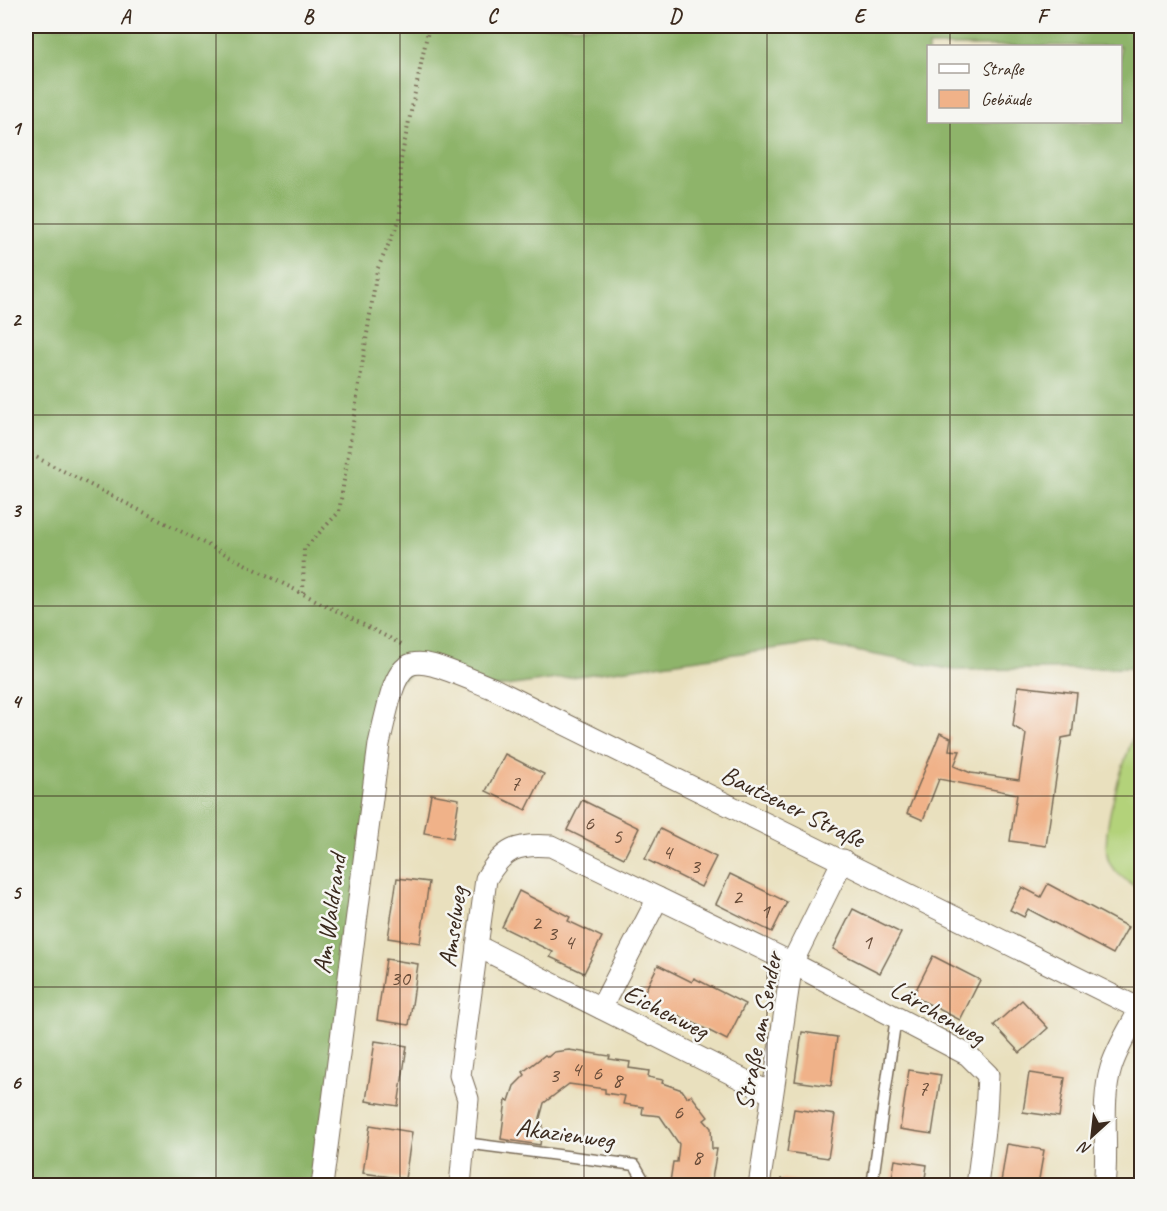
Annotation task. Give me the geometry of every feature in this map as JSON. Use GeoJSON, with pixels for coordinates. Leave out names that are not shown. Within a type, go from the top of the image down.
{"type":"FeatureCollection","features":[{"type":"Feature","properties":{"kind":"street","name":"Bautzener Straße"},"geometry":{"type":"LineString","coordinates":[[416,661],[432,663],[492,688],[1141,1009]]}},
{"type":"Feature","properties":{"kind":"street","name":"Am Waldrand"},"geometry":{"type":"LineString","coordinates":[[322,1185],[380,744],[393,684],[405,665],[416,661]]}},
{"type":"Feature","properties":{"kind":"street","name":"Amselweg"},"geometry":{"type":"LineString","coordinates":[[460,1185],[468,1100],[460,1075],[486,879],[495,862],[508,851],[528,844],[551,846],[792,963]]}},
{"type":"Feature","properties":{"kind":"street","name":"Straße am Sender"},"geometry":{"type":"LineString","coordinates":[[759,1185],[792,963],[843,860]]}},
{"type":"Feature","properties":{"kind":"street","name":"Eichenweg"},"geometry":{"type":"LineString","coordinates":[[601,1008],[658,898]]}},
{"type":"Feature","properties":{"kind":"street","name":"Eichenweg"},"geometry":{"type":"LineString","coordinates":[[477,946],[772,1094]]}},
{"type":"Feature","properties":{"kind":"street","name":"Lärchenweg"},"geometry":{"type":"LineString","coordinates":[[792,963],[968,1055],[988,1076],[986,1114],[977,1185]]}},
{"type":"Feature","properties":{"kind":"street"},"geometry":{"type":"LineString","coordinates":[[1104,1185],[1107,1161],[1105,1128],[1110,1069],[1141,1009]]}},
{"type":"Feature","properties":{"kind":"lane"},"geometry":{"type":"LineString","coordinates":[[872,1185],[896,1017]]}},
{"type":"Feature","properties":{"kind":"lane","name":"Akazienweg"},"geometry":{"type":"LineString","coordinates":[[465,1143],[635,1165],[647,1185]]}},
{"type":"Feature","properties":{"kind":"path"},"geometry":{"type":"LineString","coordinates":[[303,593],[304,549],[339,512],[378,270],[400,219],[401,159],[429,26]]}},
{"type":"Feature","properties":{"kind":"path"},"geometry":{"type":"LineString","coordinates":[[26,452],[404,644],[416,661]]}},
{"type":"Feature","properties":{"kind":"green space"},"geometry":{"type":"Polygon","coordinates":[[[26,26],[1141,26],[1141,672],[1128,668],[954,670],[814,643],[492,688],[432,663],[393,684],[322,1185],[26,1185],[26,26]]]}},
{"type":"Feature","properties":{"kind":"green space"},"geometry":{"type":"Polygon","coordinates":[[[1141,715],[1141,891],[1110,864],[1107,833],[1116,790],[1141,715]]]}},
{"type":"Feature","properties":{"kind":"building"},"geometry":{"type":"Polygon","coordinates":[[[1018,686],[1077,693],[1072,736],[1062,738],[1046,846],[1010,841],[1017,794],[939,779],[923,820],[907,813],[940,733],[951,738],[949,750],[960,751],[954,766],[971,773],[1019,780],[1026,734],[1013,726],[1018,686]]]}},
{"type":"Feature","properties":{"kind":"building"},"geometry":{"type":"Polygon","coordinates":[[[505,754],[544,774],[526,810],[486,791],[505,754]]]}},
{"type":"Feature","properties":{"kind":"building"},"geometry":{"type":"Polygon","coordinates":[[[431,794],[459,799],[453,838],[424,833],[431,794]]]}},
{"type":"Feature","properties":{"kind":"building"},"geometry":{"type":"Polygon","coordinates":[[[582,800],[639,828],[624,858],[567,830],[582,800]]]}},
{"type":"Feature","properties":{"kind":"building"},"geometry":{"type":"Polygon","coordinates":[[[660,829],[716,857],[701,887],[645,859],[660,829]]]}},
{"type":"Feature","properties":{"kind":"building"},"geometry":{"type":"Polygon","coordinates":[[[730,874],[787,902],[772,932],[716,904],[730,874]]]}},
{"type":"Feature","properties":{"kind":"building"},"geometry":{"type":"Polygon","coordinates":[[[397,878],[429,882],[420,943],[388,938],[397,878]]]}},
{"type":"Feature","properties":{"kind":"building"},"geometry":{"type":"Polygon","coordinates":[[[1048,884],[1128,927],[1113,954],[1028,909],[1024,917],[1010,910],[1022,887],[1041,897],[1048,884]]]}},
{"type":"Feature","properties":{"kind":"building"},"geometry":{"type":"Polygon","coordinates":[[[519,891],[570,917],[568,921],[602,937],[584,973],[550,957],[553,952],[502,927],[519,891]]]}},
{"type":"Feature","properties":{"kind":"building"},"geometry":{"type":"Polygon","coordinates":[[[853,909],[901,933],[880,973],[833,949],[853,909]]]}},
{"type":"Feature","properties":{"kind":"building"},"geometry":{"type":"Polygon","coordinates":[[[933,956],[980,980],[960,1020],[913,996],[933,956]]]}},
{"type":"Feature","properties":{"kind":"building"},"geometry":{"type":"Polygon","coordinates":[[[386,959],[418,964],[409,1025],[377,1020],[386,959]]]}},
{"type":"Feature","properties":{"kind":"building"},"geometry":{"type":"Polygon","coordinates":[[[658,965],[692,982],[694,978],[745,1004],[727,1040],[676,1014],[674,1018],[640,1001],[658,965]]]}},
{"type":"Feature","properties":{"kind":"building"},"geometry":{"type":"Polygon","coordinates":[[[1022,1000],[1048,1028],[1020,1053],[994,1025],[1022,1000]]]}},
{"type":"Feature","properties":{"kind":"building"},"geometry":{"type":"Polygon","coordinates":[[[802,1032],[837,1037],[831,1086],[795,1081],[802,1032]]]}},
{"type":"Feature","properties":{"kind":"building"},"geometry":{"type":"Polygon","coordinates":[[[375,1041],[407,1046],[398,1106],[366,1101],[375,1041]]]}},
{"type":"Feature","properties":{"kind":"building"},"geometry":{"type":"Polygon","coordinates":[[[569,1050],[610,1056],[609,1059],[630,1062],[629,1068],[649,1071],[648,1077],[663,1080],[662,1083],[682,1090],[687,1097],[691,1095],[708,1117],[704,1120],[711,1128],[712,1149],[717,1149],[711,1185],[670,1182],[673,1162],[677,1162],[679,1144],[660,1116],[642,1114],[643,1107],[623,1104],[625,1096],[605,1093],[605,1089],[569,1084],[544,1103],[538,1125],[543,1125],[540,1145],[501,1139],[506,1100],[509,1101],[514,1086],[525,1075],[523,1072],[545,1055],[548,1057],[554,1052],[569,1050]]]}},
{"type":"Feature","properties":{"kind":"building"},"geometry":{"type":"Polygon","coordinates":[[[909,1070],[941,1075],[932,1134],[900,1129],[909,1070]]]}},
{"type":"Feature","properties":{"kind":"building"},"geometry":{"type":"Polygon","coordinates":[[[1029,1073],[1065,1078],[1059,1117],[1023,1112],[1029,1073]]]}},
{"type":"Feature","properties":{"kind":"building"},"geometry":{"type":"Polygon","coordinates":[[[794,1109],[835,1115],[828,1158],[787,1152],[794,1109]]]}},
{"type":"Feature","properties":{"kind":"building"},"geometry":{"type":"Polygon","coordinates":[[[370,1125],[412,1132],[405,1179],[363,1173],[370,1125]]]}},
{"type":"Feature","properties":{"kind":"building"},"geometry":{"type":"Polygon","coordinates":[[[1007,1144],[1044,1150],[1038,1185],[1001,1182],[1007,1144]]]}},
{"type":"Feature","properties":{"kind":"building"},"geometry":{"type":"Polygon","coordinates":[[[895,1160],[927,1165],[924,1185],[891,1185],[895,1160]]]}},
{"type":"Feature","properties":{"kind":"building"},"geometry":{"type":"Polygon","coordinates":[[[782,1179],[815,1184],[815,1185],[781,1185],[782,1179]]]}}]}
